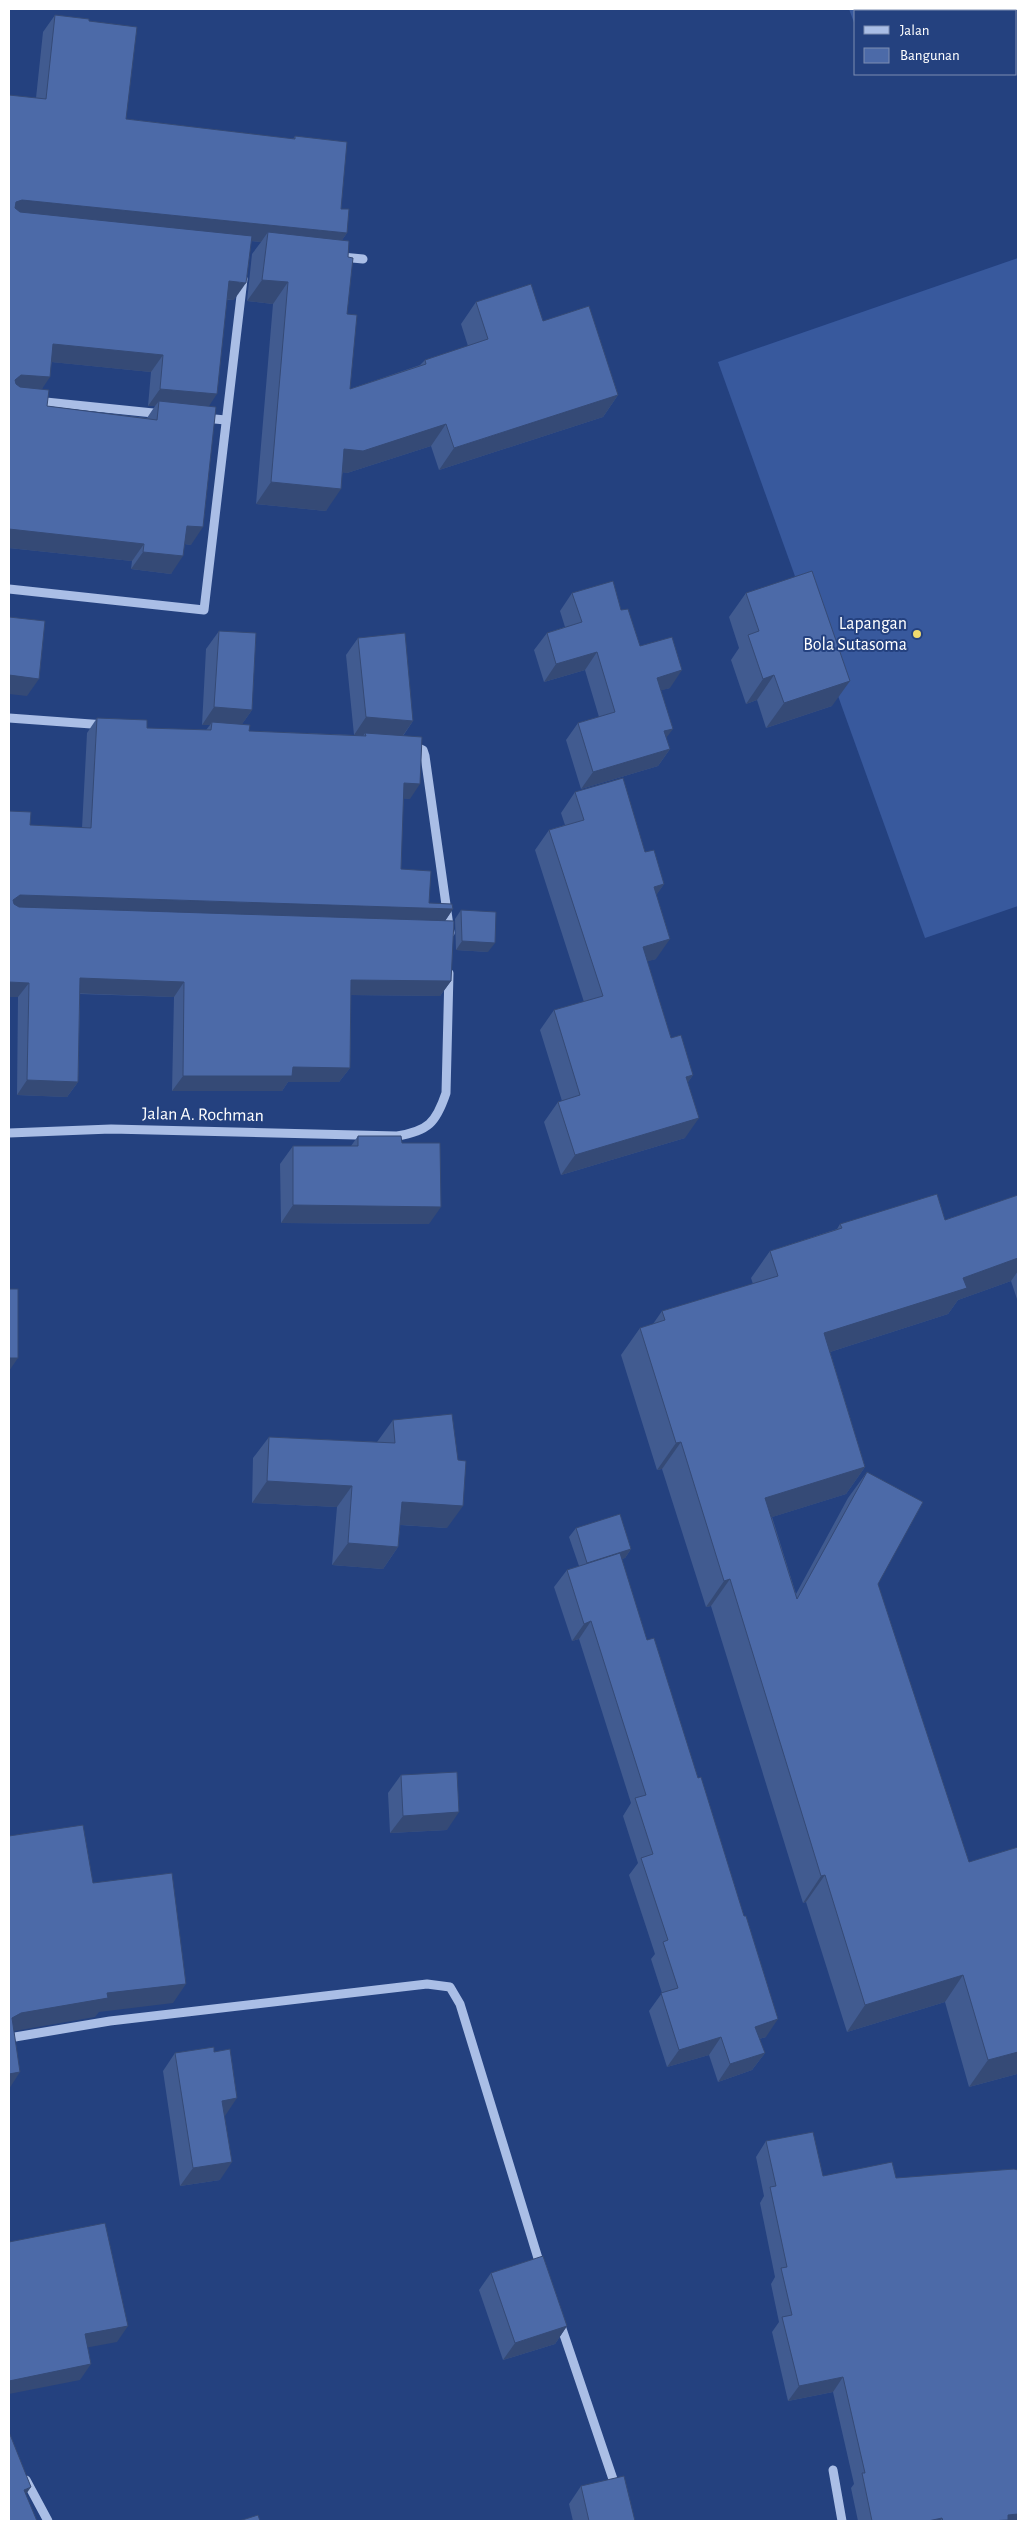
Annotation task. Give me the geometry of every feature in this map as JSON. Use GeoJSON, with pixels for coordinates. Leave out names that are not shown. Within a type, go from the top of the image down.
{"type":"FeatureCollection","features":[{"type":"Feature","properties":{"kind":"street"},"geometry":{"type":"LineString","coordinates":[[334,256],[363,259]]}},
{"type":"Feature","properties":{"kind":"street"},"geometry":{"type":"LineString","coordinates":[[9,589],[204,610],[245,266]]}},
{"type":"Feature","properties":{"kind":"street"},"geometry":{"type":"LineString","coordinates":[[28,400],[177,415]]}},
{"type":"Feature","properties":{"kind":"street"},"geometry":{"type":"LineString","coordinates":[[197,417],[226,420]]}},
{"type":"Feature","properties":{"kind":"street"},"geometry":{"type":"LineString","coordinates":[[9,718],[118,726]]}},
{"type":"Feature","properties":{"kind":"street"},"geometry":{"type":"LineString","coordinates":[[404,744],[423,750],[426,764],[450,935],[440,930]]}},
{"type":"Feature","properties":{"kind":"street","name":"Jalan A. Rochman"},"geometry":{"type":"LineString","coordinates":[[9,1133],[110,1129],[396,1136],[415,1133],[430,1125],[440,1111],[446,1093],[449,959]]}},
{"type":"Feature","properties":{"kind":"street"},"geometry":{"type":"LineString","coordinates":[[9,2038],[110,2021],[427,1984],[450,1987],[460,2004],[544,2275]]}},
{"type":"Feature","properties":{"kind":"street"},"geometry":{"type":"LineString","coordinates":[[556,2311],[618,2494]]}},
{"type":"Feature","properties":{"kind":"street"},"geometry":{"type":"LineString","coordinates":[[833,2470],[842,2521]]}},
{"type":"Feature","properties":{"kind":"street"},"geometry":{"type":"LineString","coordinates":[[22,2472],[48,2521]]}},
{"type":"Feature","properties":{"kind":"shaded area"},"geometry":{"type":"Polygon","coordinates":[[[849,9],[954,9],[854,10],[854,23],[849,9]]]}},
{"type":"Feature","properties":{"kind":"shaded area","name":"Lapangan Bola Sutasoma"},"geometry":{"type":"Polygon","coordinates":[[[1018,258],[1018,906],[925,938],[718,362],[1018,258]]]}},
{"type":"Feature","properties":{"kind":"building"},"geometry":{"type":"Polygon","coordinates":[[[55,15],[137,27],[126,119],[295,139],[295,136],[347,142],[341,209],[349,209],[347,233],[22,200],[16,202],[15,208],[20,212],[252,236],[246,283],[229,281],[217,394],[160,389],[163,355],[53,344],[50,377],[21,375],[15,380],[16,384],[20,387],[49,390],[47,406],[157,420],[159,401],[216,407],[203,527],[187,526],[183,556],[143,552],[144,544],[9,529],[9,95],[46,99],[55,15]]]}},
{"type":"Feature","properties":{"kind":"building"},"geometry":{"type":"Polygon","coordinates":[[[268,232],[349,241],[348,257],[353,258],[347,314],[357,315],[350,389],[426,364],[425,360],[488,339],[476,302],[531,284],[543,321],[589,306],[618,395],[454,448],[446,424],[363,451],[344,449],[341,489],[271,482],[288,282],[262,280],[268,232]]]}},
{"type":"Feature","properties":{"kind":"building"},"geometry":{"type":"Polygon","coordinates":[[[812,571],[850,681],[784,703],[774,675],[763,679],[748,635],[759,631],[746,593],[812,571]]]}},
{"type":"Feature","properties":{"kind":"building"},"geometry":{"type":"Polygon","coordinates":[[[613,581],[621,610],[628,609],[640,646],[672,637],[682,670],[657,678],[673,729],[664,731],[670,749],[593,772],[578,723],[615,712],[597,652],[556,664],[547,633],[582,622],[572,593],[613,581]]]}},
{"type":"Feature","properties":{"kind":"building"},"geometry":{"type":"Polygon","coordinates":[[[9,617],[45,621],[39,679],[9,675],[9,617]]]}},
{"type":"Feature","properties":{"kind":"building"},"geometry":{"type":"Polygon","coordinates":[[[219,631],[256,633],[252,710],[214,707],[219,631]]]}},
{"type":"Feature","properties":{"kind":"building"},"geometry":{"type":"Polygon","coordinates":[[[405,633],[413,721],[366,717],[358,638],[405,633]]]}},
{"type":"Feature","properties":{"kind":"building"},"geometry":{"type":"Polygon","coordinates":[[[97,718],[147,720],[147,728],[211,730],[212,722],[250,725],[249,731],[366,736],[365,733],[422,737],[420,784],[404,783],[401,869],[431,871],[429,903],[452,904],[453,909],[20,895],[13,900],[14,904],[19,907],[454,921],[451,981],[351,980],[350,1068],[293,1067],[292,1076],[183,1076],[184,982],[80,978],[78,1082],[27,1080],[29,983],[9,982],[9,811],[31,812],[30,825],[91,828],[97,718]]]}},
{"type":"Feature","properties":{"kind":"building"},"geometry":{"type":"Polygon","coordinates":[[[623,778],[645,852],[654,850],[664,884],[654,887],[670,939],[643,947],[671,1038],[681,1035],[693,1075],[686,1077],[699,1118],[575,1155],[558,1102],[580,1095],[554,1010],[603,996],[549,830],[584,820],[575,792],[623,778]]]}},
{"type":"Feature","properties":{"kind":"building"},"geometry":{"type":"Polygon","coordinates":[[[461,910],[496,912],[495,943],[462,941],[461,910]]]}},
{"type":"Feature","properties":{"kind":"building"},"geometry":{"type":"Polygon","coordinates":[[[358,1136],[401,1136],[402,1143],[440,1143],[441,1207],[293,1205],[293,1146],[358,1146],[358,1136]]]}},
{"type":"Feature","properties":{"kind":"building"},"geometry":{"type":"Polygon","coordinates":[[[937,1194],[945,1220],[1018,1195],[1018,1258],[963,1278],[967,1288],[824,1333],[865,1467],[765,1498],[797,1599],[867,1472],[923,1502],[878,1584],[969,1862],[1018,1847],[1018,2052],[988,2060],[963,1975],[865,2005],[825,1875],[821,1876],[730,1579],[724,1581],[681,1442],[676,1443],[640,1328],[665,1320],[662,1311],[778,1276],[770,1251],[842,1228],[840,1224],[937,1194]]]}},
{"type":"Feature","properties":{"kind":"building"},"geometry":{"type":"Polygon","coordinates":[[[9,1289],[18,1289],[18,1358],[9,1358],[9,1289]]]}},
{"type":"Feature","properties":{"kind":"building"},"geometry":{"type":"Polygon","coordinates":[[[452,1414],[458,1460],[466,1461],[463,1506],[402,1502],[398,1547],[348,1543],[352,1486],[267,1481],[269,1437],[395,1443],[393,1420],[452,1414]]]}},
{"type":"Feature","properties":{"kind":"building"},"geometry":{"type":"Polygon","coordinates":[[[620,1514],[631,1549],[587,1563],[576,1528],[620,1514]]]}},
{"type":"Feature","properties":{"kind":"building"},"geometry":{"type":"Polygon","coordinates":[[[620,1553],[647,1640],[654,1638],[698,1778],[701,1777],[778,2019],[755,2027],[765,2053],[730,2064],[721,2037],[679,2050],[661,1993],[678,1988],[663,1942],[668,1940],[641,1858],[653,1854],[635,1798],[646,1795],[591,1621],[584,1624],[567,1570],[620,1553]]]}},
{"type":"Feature","properties":{"kind":"building"},"geometry":{"type":"Polygon","coordinates":[[[457,1772],[459,1812],[403,1816],[401,1775],[457,1772]]]}},
{"type":"Feature","properties":{"kind":"building"},"geometry":{"type":"Polygon","coordinates":[[[83,1825],[93,1883],[172,1873],[186,1984],[107,1993],[108,1998],[21,2013],[12,2018],[20,2072],[9,2074],[9,1836],[83,1825]]]}},
{"type":"Feature","properties":{"kind":"building"},"geometry":{"type":"Polygon","coordinates":[[[214,2047],[214,2052],[230,2049],[237,2098],[222,2101],[232,2162],[193,2168],[175,2053],[214,2047]]]}},
{"type":"Feature","properties":{"kind":"building"},"geometry":{"type":"Polygon","coordinates":[[[813,2132],[823,2176],[892,2162],[896,2178],[1018,2170],[1018,2514],[1008,2515],[1008,2520],[943,2521],[942,2518],[928,2521],[872,2521],[862,2473],[865,2473],[843,2377],[799,2386],[782,2317],[792,2315],[781,2268],[787,2267],[770,2187],[776,2186],[766,2141],[813,2132]]]}},
{"type":"Feature","properties":{"kind":"building"},"geometry":{"type":"Polygon","coordinates":[[[105,2223],[128,2326],[85,2334],[91,2364],[9,2381],[9,2242],[105,2223]]]}},
{"type":"Feature","properties":{"kind":"building"},"geometry":{"type":"Polygon","coordinates":[[[543,2256],[567,2326],[515,2343],[491,2273],[543,2256]]]}},
{"type":"Feature","properties":{"kind":"building"},"geometry":{"type":"Polygon","coordinates":[[[9,2432],[31,2487],[24,2490],[37,2521],[9,2521],[9,2432]]]}},
{"type":"Feature","properties":{"kind":"building"},"geometry":{"type":"Polygon","coordinates":[[[624,2476],[635,2521],[589,2521],[581,2486],[624,2476]]]}},
{"type":"Feature","properties":{"kind":"building"},"geometry":{"type":"Polygon","coordinates":[[[258,2515],[260,2521],[239,2521],[258,2515]]]}},
{"type":"Feature","properties":{"kind":"place","name":"Lapangan Bola Sutasoma"},"geometry":{"type":"Point","coordinates":[917,634]}}]}
